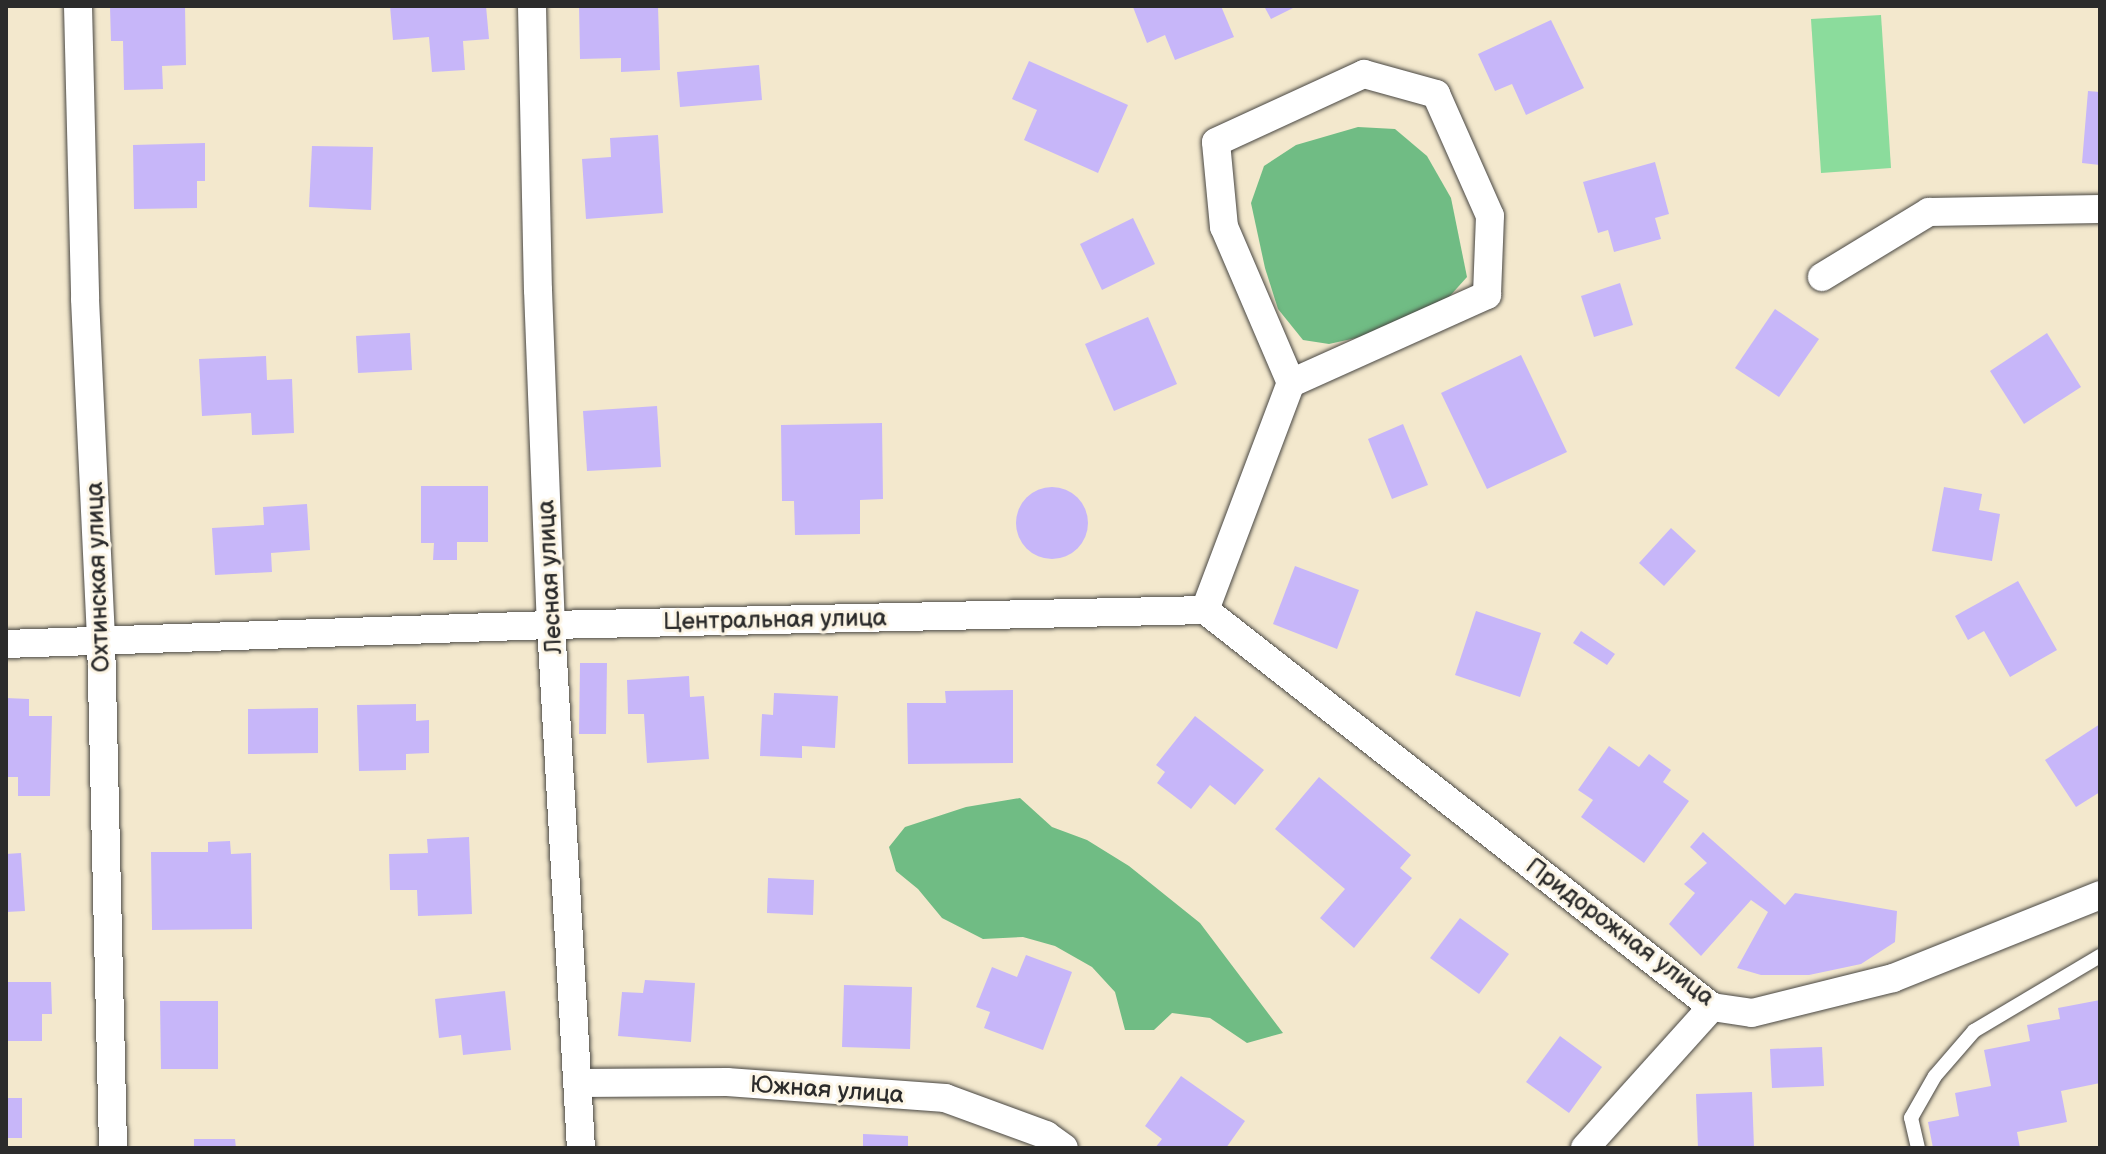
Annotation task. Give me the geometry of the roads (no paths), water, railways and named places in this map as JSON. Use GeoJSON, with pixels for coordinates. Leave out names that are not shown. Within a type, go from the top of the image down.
{"type":"FeatureCollection","features":[{"type":"Feature","properties":{"kind":"street","name":"Охтинская улица"},"geometry":{"type":"LineString","coordinates":[[78,6],[85,299],[101,638],[113,1148]]}},
{"type":"Feature","properties":{"kind":"street","name":"Лесная улица"},"geometry":{"type":"LineString","coordinates":[[532,6],[538,290],[551,625],[581,1148]]}},
{"type":"Feature","properties":{"kind":"street"},"geometry":{"type":"LineString","coordinates":[[1205,610],[1291,383],[1224,227],[1216,142],[1364,74],[1436,94],[1490,216],[1487,295],[1291,383]]}},
{"type":"Feature","properties":{"kind":"street"},"geometry":{"type":"LineString","coordinates":[[1822,277],[1929,212],[2100,209]]}},
{"type":"Feature","properties":{"kind":"street","name":"Центральная улица"},"geometry":{"type":"LineString","coordinates":[[6,644],[101,638],[551,625],[1205,610]]}},
{"type":"Feature","properties":{"kind":"street","name":"Придорожная улица"},"geometry":{"type":"LineString","coordinates":[[1205,610],[1712,1007],[1752,1013],[1893,978],[2100,895]]}},
{"type":"Feature","properties":{"kind":"street"},"geometry":{"type":"LineString","coordinates":[[1585,1148],[1712,1007]]}},
{"type":"Feature","properties":{"kind":"street","name":"Южная улица"},"geometry":{"type":"LineString","coordinates":[[579,1083],[727,1082],[945,1098],[1046,1135],[1064,1148]]}},
{"type":"Feature","properties":{"kind":"lane"},"geometry":{"type":"LineString","coordinates":[[1918,1148],[1911,1118],[1935,1076],[1974,1031],[2100,956]]}}]}
